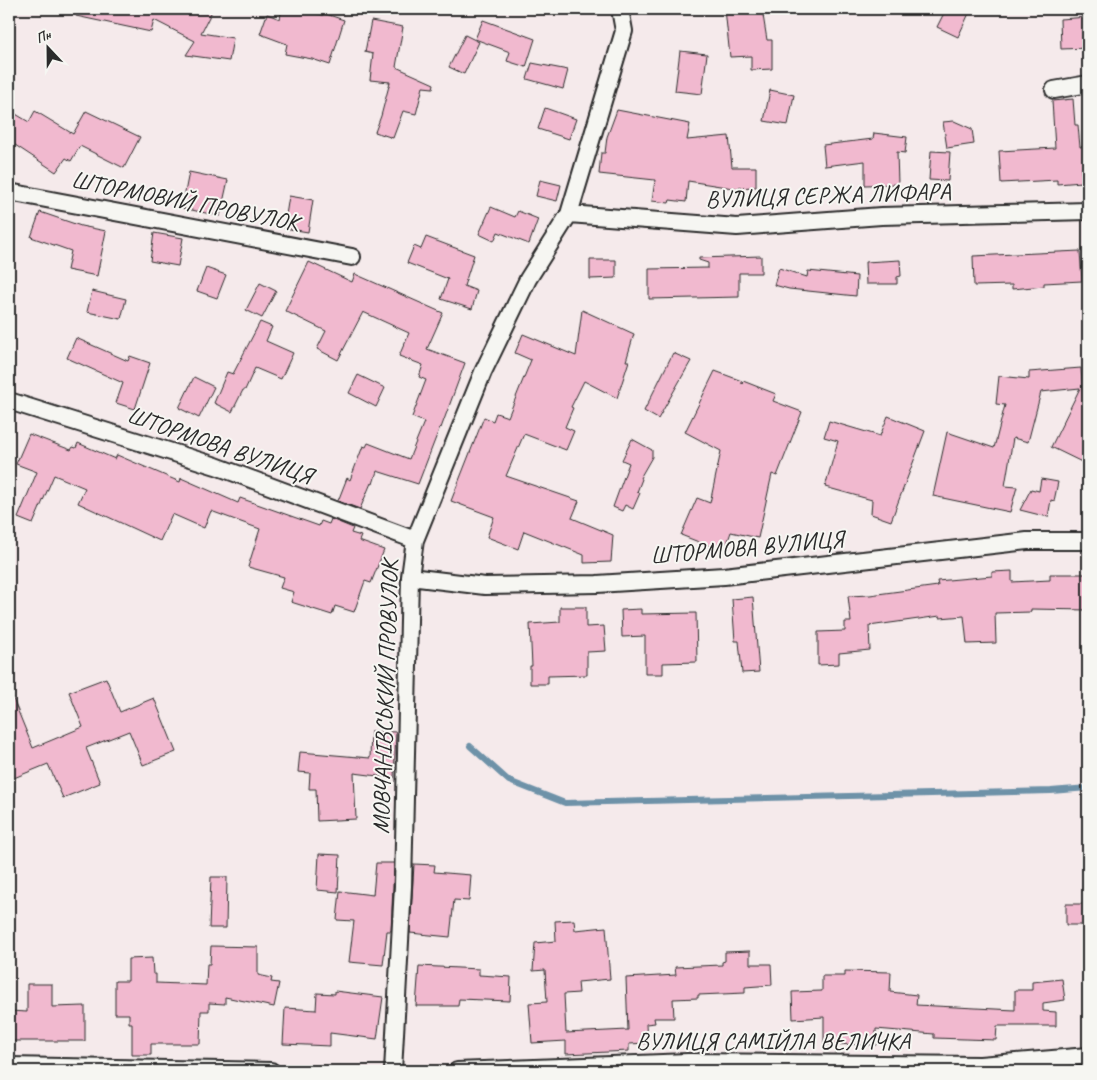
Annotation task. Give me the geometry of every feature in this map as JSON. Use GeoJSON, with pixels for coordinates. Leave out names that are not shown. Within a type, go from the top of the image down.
{"type":"FeatureCollection","features":[{"type":"Feature","properties":{"kind":"street","name":"МОВЧАНІВСЬКИЙ ПРОВУЛОК"},"geometry":{"type":"LineString","coordinates":[[393,1071],[403,886],[410,576],[415,540],[482,372],[528,279],[570,214],[624,31],[620,9]]}},
{"type":"Feature","properties":{"kind":"street"},"geometry":{"type":"LineString","coordinates":[[1054,90],[1088,84]]}},
{"type":"Feature","properties":{"kind":"street","name":"ШТОРМОВИЙ ПРОВУЛОК"},"geometry":{"type":"LineString","coordinates":[[9,192],[352,257]]}},
{"type":"Feature","properties":{"kind":"street","name":"ВУЛИЦЯ СЕРЖА ЛИФАРА"},"geometry":{"type":"LineString","coordinates":[[570,214],[737,227],[881,216],[1088,211]]}},
{"type":"Feature","properties":{"kind":"street","name":"ШТОРМОВА ВУЛИЦЯ"},"geometry":{"type":"LineString","coordinates":[[9,400],[216,466],[415,540]]}},
{"type":"Feature","properties":{"kind":"street","name":"ШТОРМОВА ВУЛИЦЯ"},"geometry":{"type":"LineString","coordinates":[[410,576],[485,586],[607,583],[724,576],[1027,541],[1088,541]]}},
{"type":"Feature","properties":{"kind":"street","name":"ВУЛИЦЯ САМІЙЛА ВЕЛИЧКА"},"geometry":{"type":"LineString","coordinates":[[457,1071],[688,1062],[980,1065],[1088,1056]]}},
{"type":"Feature","properties":{"kind":"street"},"geometry":{"type":"LineString","coordinates":[[9,1066],[271,1071]]}},
{"type":"Feature","properties":{"kind":"building"},"geometry":{"type":"Polygon","coordinates":[[[77,9],[213,9],[201,33],[233,38],[229,61],[186,55],[195,41],[154,20],[151,32],[76,16],[77,9]]]}},
{"type":"Feature","properties":{"kind":"building"},"geometry":{"type":"Polygon","coordinates":[[[282,9],[294,9],[323,15],[323,13],[344,20],[330,65],[312,59],[285,54],[287,44],[260,34],[267,14],[280,19],[282,9]]]}},
{"type":"Feature","properties":{"kind":"building"},"geometry":{"type":"Polygon","coordinates":[[[725,9],[762,9],[767,40],[772,40],[772,69],[751,70],[751,56],[730,57],[725,9]]]}},
{"type":"Feature","properties":{"kind":"building"},"geometry":{"type":"Polygon","coordinates":[[[946,9],[971,9],[958,37],[937,27],[946,9]]]}},
{"type":"Feature","properties":{"kind":"building"},"geometry":{"type":"Polygon","coordinates":[[[1088,17],[1088,48],[1061,49],[1060,19],[1088,17]]]}},
{"type":"Feature","properties":{"kind":"building"},"geometry":{"type":"Polygon","coordinates":[[[483,20],[535,39],[526,67],[507,61],[510,52],[475,39],[483,20]]]}},
{"type":"Feature","properties":{"kind":"building"},"geometry":{"type":"Polygon","coordinates":[[[371,21],[403,27],[396,67],[434,84],[433,88],[423,87],[416,114],[403,111],[393,138],[375,132],[390,82],[370,80],[373,54],[365,52],[371,21]]]}},
{"type":"Feature","properties":{"kind":"building"},"geometry":{"type":"Polygon","coordinates":[[[465,35],[479,42],[464,74],[449,67],[465,35]]]}},
{"type":"Feature","properties":{"kind":"building"},"geometry":{"type":"Polygon","coordinates":[[[680,51],[707,54],[702,94],[675,91],[680,51]]]}},
{"type":"Feature","properties":{"kind":"building"},"geometry":{"type":"Polygon","coordinates":[[[532,63],[568,70],[563,89],[527,79],[532,63]]]}},
{"type":"Feature","properties":{"kind":"building"},"geometry":{"type":"Polygon","coordinates":[[[770,90],[794,95],[788,125],[764,121],[770,90]]]}},
{"type":"Feature","properties":{"kind":"building"},"geometry":{"type":"Polygon","coordinates":[[[1073,99],[1075,125],[1078,125],[1080,147],[1088,146],[1088,169],[1081,169],[1082,182],[1057,184],[1057,180],[1001,183],[999,151],[1055,148],[1052,101],[1073,99]]]}},
{"type":"Feature","properties":{"kind":"building"},"geometry":{"type":"Polygon","coordinates":[[[545,108],[576,119],[569,139],[538,129],[545,108]]]}},
{"type":"Feature","properties":{"kind":"building"},"geometry":{"type":"Polygon","coordinates":[[[9,110],[29,122],[35,111],[73,134],[86,111],[140,137],[124,168],[80,146],[71,161],[66,158],[56,172],[9,141],[9,110]]]}},
{"type":"Feature","properties":{"kind":"building"},"geometry":{"type":"Polygon","coordinates":[[[617,110],[690,124],[687,140],[729,136],[732,167],[756,167],[756,187],[733,188],[688,181],[686,202],[670,200],[669,203],[652,201],[655,180],[599,174],[601,153],[605,153],[607,137],[617,110]]]}},
{"type":"Feature","properties":{"kind":"building"},"geometry":{"type":"Polygon","coordinates":[[[954,121],[972,129],[974,144],[947,148],[943,122],[954,121]]]}},
{"type":"Feature","properties":{"kind":"building"},"geometry":{"type":"Polygon","coordinates":[[[874,133],[907,137],[905,153],[897,152],[898,184],[865,185],[865,161],[825,166],[823,145],[873,139],[874,133]]]}},
{"type":"Feature","properties":{"kind":"building"},"geometry":{"type":"Polygon","coordinates":[[[931,151],[950,152],[948,181],[929,180],[931,151]]]}},
{"type":"Feature","properties":{"kind":"building"},"geometry":{"type":"Polygon","coordinates":[[[189,172],[228,180],[220,216],[182,208],[189,172]]]}},
{"type":"Feature","properties":{"kind":"building"},"geometry":{"type":"Polygon","coordinates":[[[540,180],[561,185],[557,201],[536,196],[540,180]]]}},
{"type":"Feature","properties":{"kind":"building"},"geometry":{"type":"Polygon","coordinates":[[[289,196],[313,200],[308,232],[284,228],[289,196]]]}},
{"type":"Feature","properties":{"kind":"building"},"geometry":{"type":"Polygon","coordinates":[[[491,207],[515,217],[518,211],[538,219],[529,244],[498,232],[494,241],[479,234],[491,207]]]}},
{"type":"Feature","properties":{"kind":"building"},"geometry":{"type":"Polygon","coordinates":[[[40,212],[81,226],[106,231],[97,276],[67,270],[71,251],[31,237],[40,212]]]}},
{"type":"Feature","properties":{"kind":"building"},"geometry":{"type":"Polygon","coordinates":[[[154,233],[183,238],[178,266],[150,261],[154,233]]]}},
{"type":"Feature","properties":{"kind":"building"},"geometry":{"type":"Polygon","coordinates":[[[426,237],[474,255],[464,286],[477,291],[472,309],[441,299],[448,279],[407,263],[414,246],[421,249],[426,237]]]}},
{"type":"Feature","properties":{"kind":"building"},"geometry":{"type":"Polygon","coordinates":[[[1080,251],[1082,281],[1044,283],[1044,286],[1012,289],[1012,285],[974,286],[973,256],[1080,251]]]}},
{"type":"Feature","properties":{"kind":"building"},"geometry":{"type":"Polygon","coordinates":[[[761,256],[761,273],[739,273],[739,297],[649,299],[649,269],[708,268],[708,263],[699,260],[699,258],[761,256]]]}},
{"type":"Feature","properties":{"kind":"building"},"geometry":{"type":"Polygon","coordinates":[[[590,260],[616,260],[616,278],[590,279],[590,260]]]}},
{"type":"Feature","properties":{"kind":"building"},"geometry":{"type":"Polygon","coordinates":[[[900,260],[901,276],[897,277],[897,284],[866,284],[865,262],[900,260]]]}},
{"type":"Feature","properties":{"kind":"building"},"geometry":{"type":"Polygon","coordinates":[[[309,262],[352,282],[355,274],[443,313],[427,349],[465,363],[418,484],[377,471],[373,484],[371,483],[360,509],[338,501],[347,478],[350,480],[363,446],[366,447],[368,443],[409,459],[424,422],[412,417],[426,380],[419,377],[423,365],[399,356],[409,333],[363,312],[338,360],[317,349],[326,331],[285,311],[309,262]]]}},
{"type":"Feature","properties":{"kind":"building"},"geometry":{"type":"Polygon","coordinates":[[[206,268],[226,275],[217,298],[197,291],[206,268]]]}},
{"type":"Feature","properties":{"kind":"building"},"geometry":{"type":"Polygon","coordinates":[[[779,268],[807,277],[808,271],[857,276],[856,296],[789,289],[774,285],[779,268]]]}},
{"type":"Feature","properties":{"kind":"building"},"geometry":{"type":"Polygon","coordinates":[[[260,283],[276,291],[262,318],[246,310],[260,283]]]}},
{"type":"Feature","properties":{"kind":"building"},"geometry":{"type":"Polygon","coordinates":[[[92,291],[126,299],[121,319],[87,312],[92,291]]]}},
{"type":"Feature","properties":{"kind":"building"},"geometry":{"type":"Polygon","coordinates":[[[582,310],[634,334],[626,361],[629,361],[617,398],[584,381],[571,407],[573,408],[565,427],[574,431],[566,450],[524,434],[506,476],[579,501],[572,518],[613,535],[611,562],[584,563],[584,555],[524,531],[518,549],[487,537],[494,517],[451,501],[484,417],[493,421],[496,413],[508,417],[531,360],[515,353],[523,334],[576,356],[582,310]]]}},
{"type":"Feature","properties":{"kind":"building"},"geometry":{"type":"Polygon","coordinates":[[[260,322],[272,327],[266,341],[293,353],[281,379],[255,368],[232,412],[214,403],[227,372],[233,374],[260,322]]]}},
{"type":"Feature","properties":{"kind":"building"},"geometry":{"type":"Polygon","coordinates":[[[76,338],[128,361],[130,356],[150,363],[135,409],[116,403],[123,383],[67,358],[76,338]]]}},
{"type":"Feature","properties":{"kind":"building"},"geometry":{"type":"Polygon","coordinates":[[[673,353],[691,361],[658,419],[644,411],[673,353]]]}},
{"type":"Feature","properties":{"kind":"building"},"geometry":{"type":"Polygon","coordinates":[[[1081,368],[1084,412],[1088,414],[1088,465],[1051,447],[1080,388],[1041,392],[1028,442],[1013,438],[1005,486],[1017,487],[1010,512],[933,496],[947,432],[994,448],[1005,405],[996,404],[999,376],[1029,379],[1029,372],[1081,368]]]}},
{"type":"Feature","properties":{"kind":"building"},"geometry":{"type":"Polygon","coordinates":[[[715,371],[742,381],[742,384],[743,381],[776,394],[773,401],[802,412],[777,476],[772,474],[758,538],[731,532],[724,552],[681,535],[697,498],[710,503],[721,451],[685,432],[715,371]]]}},
{"type":"Feature","properties":{"kind":"building"},"geometry":{"type":"Polygon","coordinates":[[[358,375],[385,388],[376,407],[349,393],[358,375]]]}},
{"type":"Feature","properties":{"kind":"building"},"geometry":{"type":"Polygon","coordinates":[[[194,377],[214,387],[199,418],[179,408],[194,377]]]}},
{"type":"Feature","properties":{"kind":"building"},"geometry":{"type":"Polygon","coordinates":[[[888,416],[925,431],[891,521],[871,514],[872,500],[825,487],[838,441],[824,437],[829,421],[880,436],[888,416]]]}},
{"type":"Feature","properties":{"kind":"building"},"geometry":{"type":"Polygon","coordinates":[[[29,434],[71,450],[73,447],[76,448],[78,443],[115,459],[117,455],[180,482],[181,478],[238,503],[240,498],[319,526],[321,521],[329,524],[331,519],[353,528],[351,533],[361,536],[359,541],[384,550],[371,583],[365,581],[354,612],[335,606],[332,615],[291,602],[294,592],[280,588],[284,577],[248,567],[260,529],[211,511],[204,528],[172,514],[160,541],[78,503],[85,488],[54,475],[33,524],[18,518],[37,472],[16,464],[29,434]]]}},
{"type":"Feature","properties":{"kind":"building"},"geometry":{"type":"Polygon","coordinates":[[[632,439],[652,450],[652,457],[640,478],[642,479],[637,492],[640,493],[633,509],[625,505],[622,511],[613,507],[629,463],[622,460],[632,439]]]}},
{"type":"Feature","properties":{"kind":"building"},"geometry":{"type":"Polygon","coordinates":[[[1041,479],[1058,482],[1054,501],[1051,500],[1048,517],[1020,510],[1031,489],[1039,491],[1041,479]]]}},
{"type":"Feature","properties":{"kind":"building"},"geometry":{"type":"Polygon","coordinates":[[[1012,571],[1012,582],[1050,580],[1050,574],[1088,574],[1088,610],[1031,609],[1031,612],[995,613],[996,643],[967,644],[964,616],[940,618],[940,616],[869,626],[870,650],[839,653],[839,664],[818,665],[818,632],[845,631],[845,622],[851,622],[848,596],[938,586],[937,581],[992,576],[992,572],[1012,571]]]}},
{"type":"Feature","properties":{"kind":"building"},"geometry":{"type":"Polygon","coordinates":[[[753,597],[759,672],[742,673],[739,641],[735,641],[732,599],[753,597]]]}},
{"type":"Feature","properties":{"kind":"building"},"geometry":{"type":"Polygon","coordinates":[[[560,607],[586,607],[586,627],[604,626],[606,651],[587,652],[587,675],[548,676],[548,684],[530,684],[530,666],[532,666],[530,624],[560,622],[560,607]]]}},
{"type":"Feature","properties":{"kind":"building"},"geometry":{"type":"Polygon","coordinates":[[[641,609],[641,614],[696,613],[697,662],[663,663],[663,674],[645,674],[645,636],[622,637],[621,610],[641,609]]]}},
{"type":"Feature","properties":{"kind":"building"},"geometry":{"type":"Polygon","coordinates":[[[106,678],[120,712],[154,698],[176,752],[143,765],[129,731],[86,748],[100,783],[63,798],[48,764],[9,780],[9,689],[33,748],[83,727],[69,692],[106,678]]]}},
{"type":"Feature","properties":{"kind":"building"},"geometry":{"type":"Polygon","coordinates":[[[371,731],[396,732],[394,778],[354,773],[356,819],[317,821],[316,789],[309,789],[310,773],[298,772],[300,752],[370,758],[371,731]]]}},
{"type":"Feature","properties":{"kind":"building"},"geometry":{"type":"Polygon","coordinates":[[[319,854],[340,855],[338,892],[317,890],[319,854]]]}},
{"type":"Feature","properties":{"kind":"building"},"geometry":{"type":"Polygon","coordinates":[[[376,863],[394,863],[391,931],[387,931],[383,965],[349,962],[354,921],[337,920],[340,891],[373,895],[376,863]]]}},
{"type":"Feature","properties":{"kind":"building"},"geometry":{"type":"Polygon","coordinates":[[[414,864],[435,865],[434,872],[471,875],[469,901],[454,900],[450,937],[410,933],[414,864]]]}},
{"type":"Feature","properties":{"kind":"building"},"geometry":{"type":"Polygon","coordinates":[[[211,877],[227,877],[226,928],[209,928],[211,877]]]}},
{"type":"Feature","properties":{"kind":"building"},"geometry":{"type":"Polygon","coordinates":[[[1066,904],[1088,904],[1088,925],[1066,925],[1066,904]]]}},
{"type":"Feature","properties":{"kind":"building"},"geometry":{"type":"Polygon","coordinates":[[[574,920],[575,930],[606,927],[610,979],[578,982],[579,993],[564,994],[566,1033],[628,1030],[626,978],[676,975],[675,967],[722,965],[722,962],[725,961],[725,952],[750,951],[750,964],[771,964],[772,985],[745,987],[745,993],[698,995],[698,998],[673,999],[674,1018],[654,1018],[655,1023],[646,1024],[647,1043],[629,1044],[629,1051],[566,1054],[566,1041],[532,1043],[529,1003],[547,1002],[545,970],[533,971],[535,943],[556,941],[555,921],[574,920]]]}},
{"type":"Feature","properties":{"kind":"building"},"geometry":{"type":"Polygon","coordinates":[[[211,946],[258,947],[258,975],[272,978],[271,982],[279,983],[274,1007],[225,997],[225,1004],[209,1003],[209,1011],[201,1011],[200,1044],[151,1044],[151,1055],[132,1055],[132,1023],[129,1023],[129,1014],[115,1014],[115,981],[128,981],[128,959],[152,958],[153,974],[156,974],[156,983],[206,985],[207,964],[210,964],[211,946]]]}},
{"type":"Feature","properties":{"kind":"building"},"geometry":{"type":"Polygon","coordinates":[[[419,966],[479,969],[479,975],[511,977],[510,1001],[459,999],[458,1006],[416,1006],[419,966]]]}},
{"type":"Feature","properties":{"kind":"building"},"geometry":{"type":"Polygon","coordinates":[[[845,971],[891,972],[890,992],[917,995],[916,1005],[1015,1010],[1015,990],[1032,990],[1032,982],[1062,979],[1065,1000],[1043,1003],[1043,1011],[1056,1012],[1056,1026],[997,1026],[996,1040],[934,1038],[934,1034],[876,1029],[876,1045],[824,1044],[824,1017],[793,1019],[792,992],[822,991],[822,976],[845,976],[845,971]]]}},
{"type":"Feature","properties":{"kind":"building"},"geometry":{"type":"Polygon","coordinates":[[[27,984],[52,984],[52,1007],[85,1006],[85,1041],[9,1041],[9,1011],[27,1012],[27,984]]]}},
{"type":"Feature","properties":{"kind":"building"},"geometry":{"type":"Polygon","coordinates":[[[335,991],[383,997],[377,1039],[330,1033],[330,1046],[283,1044],[285,1008],[316,1010],[317,993],[335,994],[335,991]]]}},
{"type":"Feature","properties":{"kind":"waterway"},"geometry":{"type":"LineString","coordinates":[[470,746],[509,781],[565,803],[1051,791],[1088,788]]}}]}
